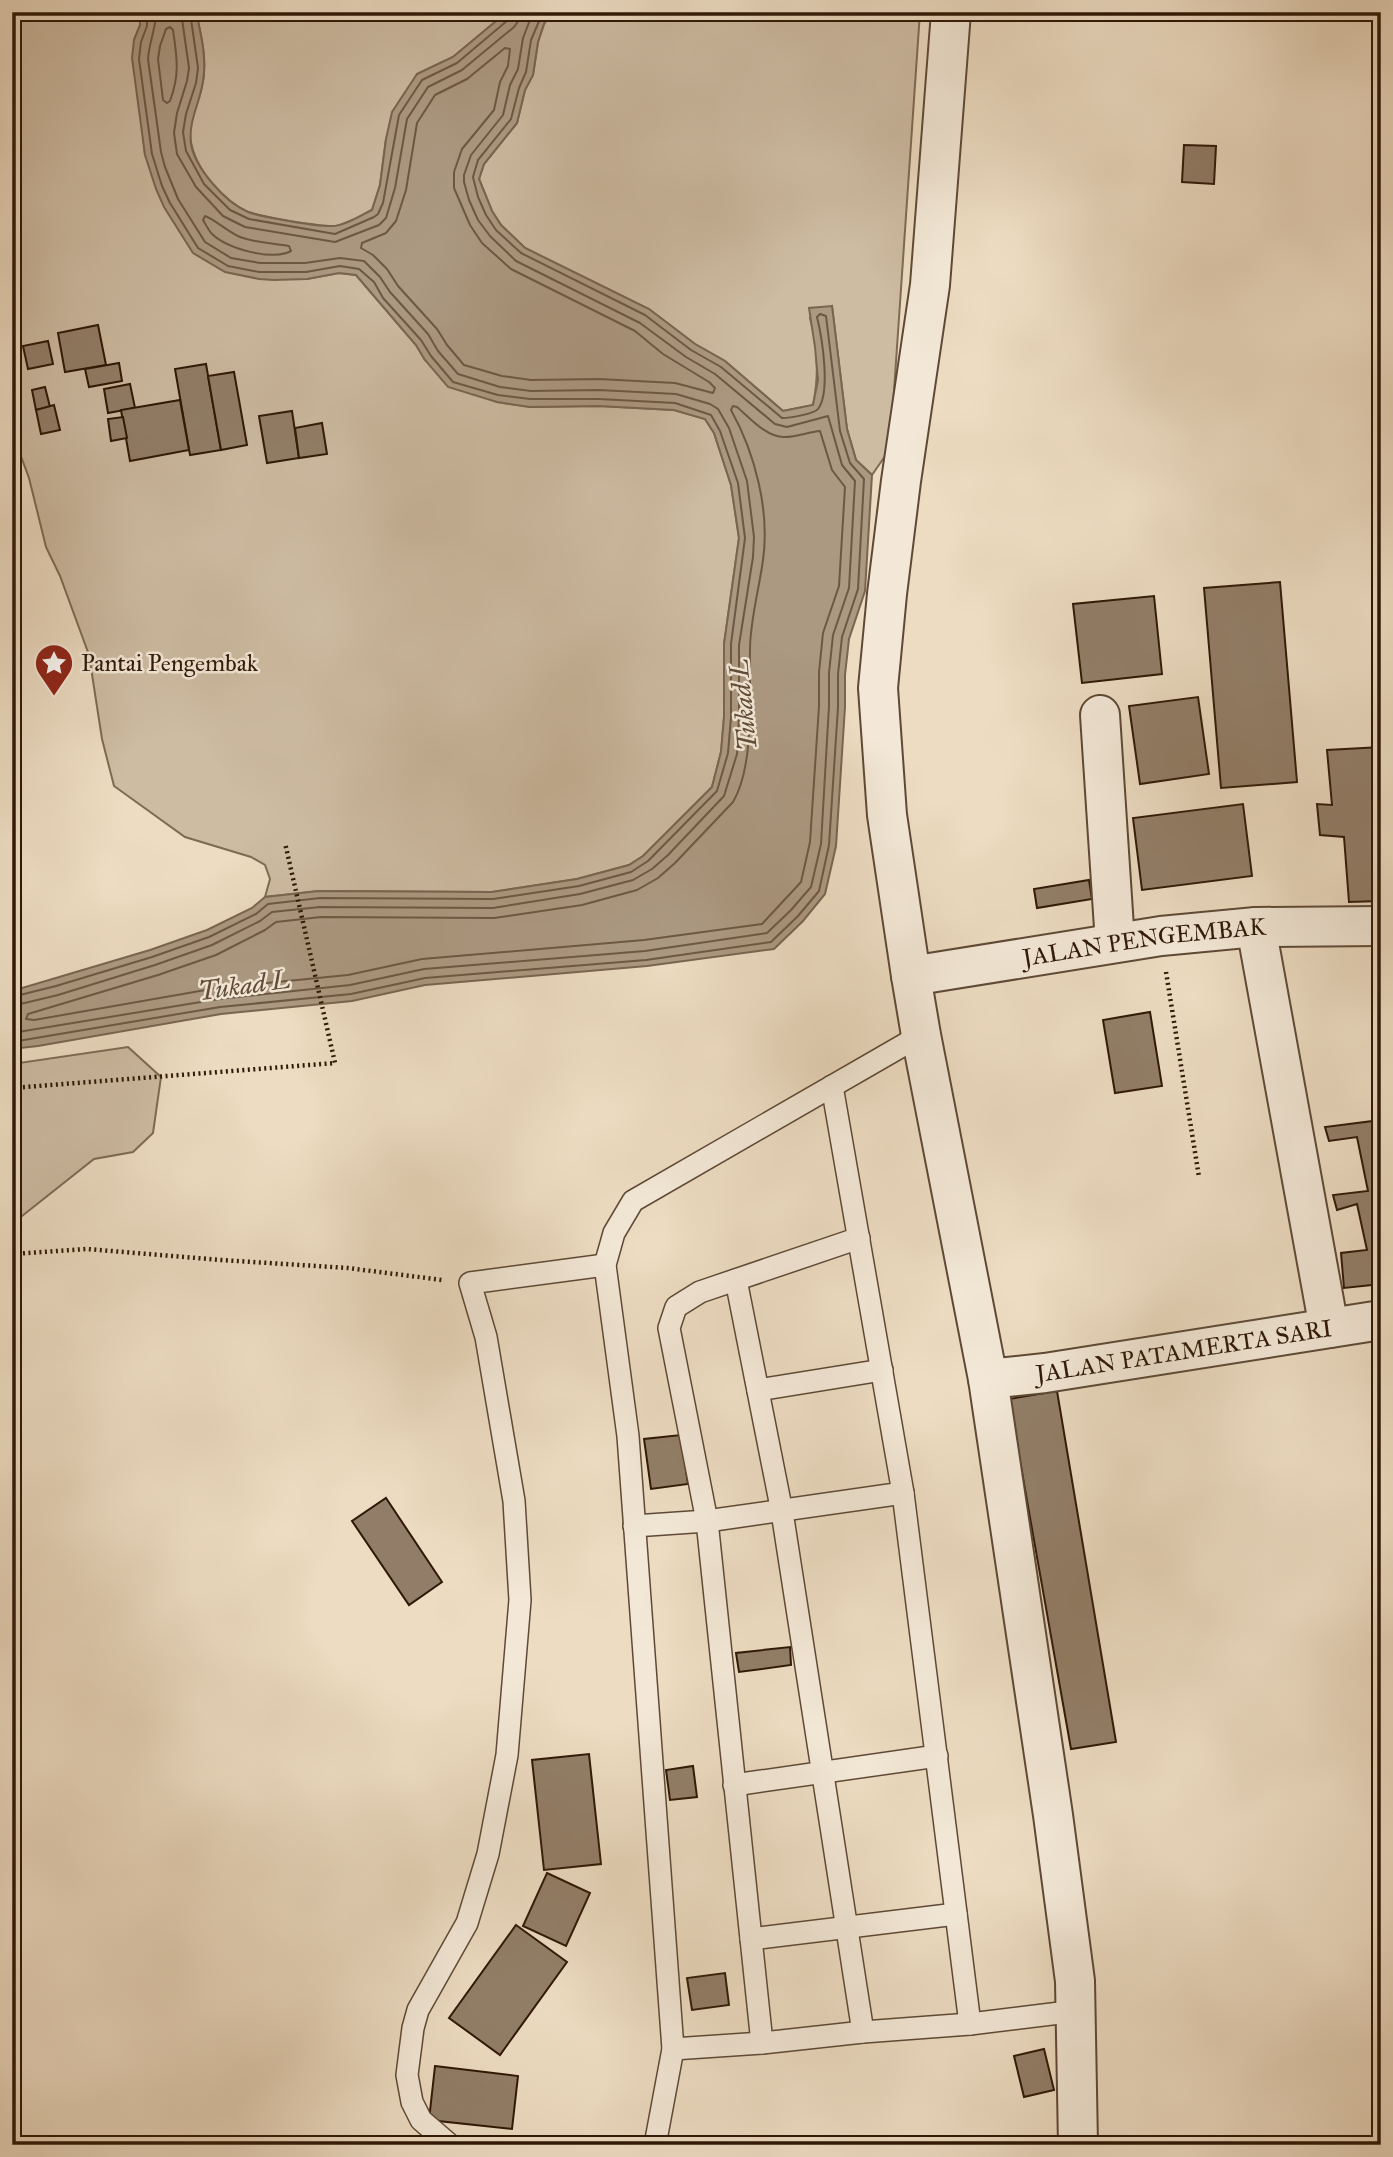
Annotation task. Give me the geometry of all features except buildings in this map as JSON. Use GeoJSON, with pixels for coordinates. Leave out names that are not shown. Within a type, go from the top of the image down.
{"type":"FeatureCollection","features":[{"type":"Feature","properties":{"kind":"street"},"geometry":{"type":"LineString","coordinates":[[951,12],[930,285],[901,481],[878,688],[887,815],[911,976],[988,1379],[1053,1815],[1075,1981],[1078,2145]]}},
{"type":"Feature","properties":{"kind":"street"},"geometry":{"type":"LineString","coordinates":[[1100,715],[1115,943]]}},
{"type":"Feature","properties":{"kind":"street","name":"JALAN PENGEMBAK"},"geometry":{"type":"LineString","coordinates":[[911,976],[1161,936],[1256,927],[1381,926]]}},
{"type":"Feature","properties":{"kind":"street"},"geometry":{"type":"LineString","coordinates":[[1256,927],[1329,1328]]}},
{"type":"Feature","properties":{"kind":"street","name":"JALAN PATAMERTA SARI"},"geometry":{"type":"LineString","coordinates":[[988,1379],[1045,1373],[1381,1320]]}},
{"type":"Feature","properties":{"kind":"lane"},"geometry":{"type":"LineString","coordinates":[[654,2145],[673,2049],[628,1436],[605,1265],[614,1233],[633,1201],[921,1035]]}},
{"type":"Feature","properties":{"kind":"lane"},"geometry":{"type":"LineString","coordinates":[[832,1086],[903,1493],[970,2024]]}},
{"type":"Feature","properties":{"kind":"lane"},"geometry":{"type":"LineString","coordinates":[[762,2043],[707,1521],[669,1328],[676,1307],[700,1293],[859,1238]]}},
{"type":"Feature","properties":{"kind":"lane"},"geometry":{"type":"LineString","coordinates":[[450,2145],[421,2120],[412,2102],[407,2075],[413,2028],[418,2011],[467,1923],[488,1854],[507,1755],[520,1600],[514,1501],[486,1337],[470,1283],[605,1265]]}},
{"type":"Feature","properties":{"kind":"lane"},"geometry":{"type":"LineString","coordinates":[[736,1280],[782,1512],[863,2032]]}},
{"type":"Feature","properties":{"kind":"lane"},"geometry":{"type":"LineString","coordinates":[[758,1390],[882,1370]]}},
{"type":"Feature","properties":{"kind":"lane"},"geometry":{"type":"LineString","coordinates":[[634,1526],[782,1512],[903,1493]]}},
{"type":"Feature","properties":{"kind":"lane"},"geometry":{"type":"LineString","coordinates":[[734,1786],[937,1756]]}},
{"type":"Feature","properties":{"kind":"lane"},"geometry":{"type":"LineString","coordinates":[[751,1939],[957,1914]]}},
{"type":"Feature","properties":{"kind":"lane"},"geometry":{"type":"LineString","coordinates":[[673,2049],[970,2024],[1076,2011]]}},
{"type":"Feature","properties":{"kind":"path"},"geometry":{"type":"LineString","coordinates":[[12,1088],[335,1063],[285,843]]}},
{"type":"Feature","properties":{"kind":"path"},"geometry":{"type":"LineString","coordinates":[[1161,936],[1199,1177]]}},
{"type":"Feature","properties":{"kind":"path"},"geometry":{"type":"LineString","coordinates":[[12,1254],[87,1248],[222,1261],[348,1268],[470,1283]]}},
{"type":"Feature","properties":{"kind":"shaded area"},"geometry":{"type":"Polygon","coordinates":[[[12,12],[140,12],[140,25],[134,40],[145,155],[307,279],[339,273],[356,275],[416,345],[425,360],[497,402],[530,407],[599,406],[674,410],[705,419],[714,433],[731,485],[739,538],[724,644],[721,752],[712,787],[643,856],[629,865],[577,879],[492,892],[319,891],[265,897],[270,879],[265,865],[251,857],[185,837],[114,786],[102,739],[89,655],[60,576],[46,547],[29,478],[12,432],[12,12]]]}},
{"type":"Feature","properties":{"kind":"shaded area"},"geometry":{"type":"Polygon","coordinates":[[[196,12],[507,12],[453,57],[417,74],[386,139],[380,185],[372,210],[333,226],[248,212],[227,199],[201,168],[190,133],[204,77],[203,49],[196,12]]]}},
{"type":"Feature","properties":{"kind":"shaded area"},"geometry":{"type":"Polygon","coordinates":[[[551,12],[920,12],[890,449],[872,475],[856,460],[847,429],[832,306],[810,318],[817,362],[813,405],[783,411],[725,361],[695,344],[649,309],[525,248],[501,225],[479,179],[484,164],[517,123],[525,90],[533,75],[538,42],[551,12]]]}},
{"type":"Feature","properties":{"kind":"shaded area"},"geometry":{"type":"Polygon","coordinates":[[[128,1047],[161,1077],[153,1133],[133,1152],[94,1159],[12,1224],[12,1064],[128,1047]]]}},
{"type":"Feature","properties":{"kind":"water","name":"Tukad L"},"geometry":{"type":"Polygon","coordinates":[[[140,12],[196,12],[203,46],[204,73],[191,128],[191,144],[198,163],[212,183],[230,201],[248,212],[315,225],[338,226],[372,210],[380,185],[392,112],[417,74],[453,57],[507,12],[551,12],[538,42],[533,75],[525,90],[517,123],[484,164],[479,179],[501,225],[525,248],[649,309],[695,344],[725,361],[783,411],[813,405],[818,380],[809,308],[832,306],[847,429],[856,460],[872,475],[865,591],[849,639],[836,846],[825,894],[803,921],[774,949],[647,966],[425,985],[352,1001],[221,1014],[12,1049],[12,991],[207,930],[252,908],[265,897],[319,891],[492,892],[577,879],[629,865],[643,856],[712,787],[721,752],[724,644],[739,538],[731,485],[714,433],[705,419],[674,410],[599,406],[530,407],[497,402],[448,387],[356,275],[339,273],[307,279],[259,279],[225,272],[193,253],[164,207],[145,155],[132,58],[134,40],[140,25],[140,12]]]}},
{"type":"Feature","properties":{"kind":"place","name":"Pantai Pengembak"},"geometry":{"type":"Point","coordinates":[54,697]}}]}
